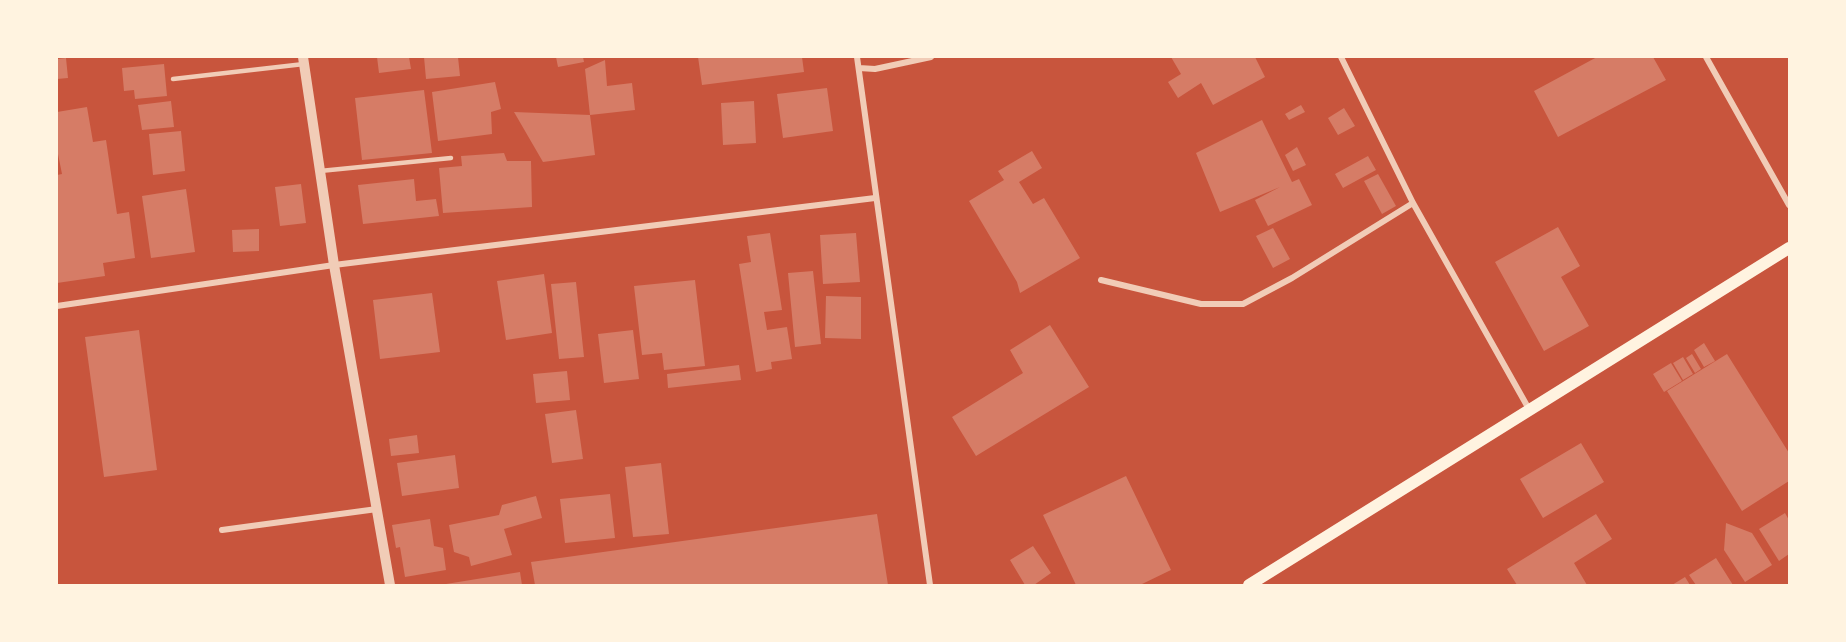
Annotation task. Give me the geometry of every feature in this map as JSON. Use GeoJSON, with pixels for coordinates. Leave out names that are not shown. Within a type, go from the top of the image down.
{"type":"FeatureCollection","features":[{"type":"Feature","properties":{"kind":"main road"},"geometry":{"type":"LineString","coordinates":[[1249,585],[1787,253]]}},
{"type":"Feature","properties":{"kind":"street"},"geometry":{"type":"LineString","coordinates":[[857,57],[930,585]]}},
{"type":"Feature","properties":{"kind":"street"},"geometry":{"type":"LineString","coordinates":[[859,68],[875,69],[931,57]]}},
{"type":"Feature","properties":{"kind":"street"},"geometry":{"type":"LineString","coordinates":[[1341,57],[1413,203],[1531,411]]}},
{"type":"Feature","properties":{"kind":"street"},"geometry":{"type":"LineString","coordinates":[[1706,57],[1789,205]]}},
{"type":"Feature","properties":{"kind":"street"},"geometry":{"type":"LineString","coordinates":[[303,61],[334,265],[390,585]]}},
{"type":"Feature","properties":{"kind":"street"},"geometry":{"type":"LineString","coordinates":[[57,306],[334,265],[875,198]]}},
{"type":"Feature","properties":{"kind":"street"},"geometry":{"type":"LineString","coordinates":[[1101,280],[1201,304],[1243,304],[1292,278],[1413,203]]}},
{"type":"Feature","properties":{"kind":"street"},"geometry":{"type":"LineString","coordinates":[[222,530],[377,509]]}},
{"type":"Feature","properties":{"kind":"lane"},"geometry":{"type":"LineString","coordinates":[[173,79],[303,61]]}},
{"type":"Feature","properties":{"kind":"lane"},"geometry":{"type":"LineString","coordinates":[[320,171],[451,158]]}},
{"type":"Feature","properties":{"kind":"building"},"geometry":{"type":"Polygon","coordinates":[[[377,57],[409,57],[411,69],[379,73],[377,57]]]}},
{"type":"Feature","properties":{"kind":"building"},"geometry":{"type":"Polygon","coordinates":[[[424,57],[458,57],[460,76],[426,79],[424,57]]]}},
{"type":"Feature","properties":{"kind":"building"},"geometry":{"type":"Polygon","coordinates":[[[556,57],[583,57],[584,62],[558,67],[556,57]]]}},
{"type":"Feature","properties":{"kind":"building"},"geometry":{"type":"Polygon","coordinates":[[[698,57],[802,57],[804,72],[702,85],[698,57]]]}},
{"type":"Feature","properties":{"kind":"building"},"geometry":{"type":"Polygon","coordinates":[[[1171,57],[1255,57],[1265,77],[1213,105],[1201,83],[1178,98],[1168,82],[1181,74],[1171,57]]]}},
{"type":"Feature","properties":{"kind":"building"},"geometry":{"type":"Polygon","coordinates":[[[1597,57],[1653,57],[1666,80],[1558,137],[1534,91],[1597,57]]]}},
{"type":"Feature","properties":{"kind":"building"},"geometry":{"type":"Polygon","coordinates":[[[66,58],[68,78],[57,79],[57,59],[66,58]]]}},
{"type":"Feature","properties":{"kind":"building"},"geometry":{"type":"Polygon","coordinates":[[[605,60],[607,86],[632,83],[635,110],[590,115],[585,69],[605,60]]]}},
{"type":"Feature","properties":{"kind":"building"},"geometry":{"type":"Polygon","coordinates":[[[164,64],[167,96],[135,99],[134,90],[124,91],[122,68],[164,64]]]}},
{"type":"Feature","properties":{"kind":"building"},"geometry":{"type":"Polygon","coordinates":[[[495,82],[501,109],[491,112],[492,134],[438,141],[432,92],[495,82]]]}},
{"type":"Feature","properties":{"kind":"building"},"geometry":{"type":"Polygon","coordinates":[[[827,88],[833,131],[783,138],[777,94],[827,88]]]}},
{"type":"Feature","properties":{"kind":"building"},"geometry":{"type":"Polygon","coordinates":[[[424,90],[432,153],[362,160],[355,98],[424,90]]]}},
{"type":"Feature","properties":{"kind":"building"},"geometry":{"type":"Polygon","coordinates":[[[171,101],[174,127],[142,130],[138,105],[171,101]]]}},
{"type":"Feature","properties":{"kind":"building"},"geometry":{"type":"Polygon","coordinates":[[[754,101],[756,143],[723,145],[721,103],[754,101]]]}},
{"type":"Feature","properties":{"kind":"building"},"geometry":{"type":"Polygon","coordinates":[[[1301,105],[1305,112],[1289,120],[1285,114],[1301,105]]]}},
{"type":"Feature","properties":{"kind":"building"},"geometry":{"type":"Polygon","coordinates":[[[87,107],[93,142],[106,140],[117,214],[129,212],[135,258],[103,263],[105,276],[57,283],[57,175],[62,174],[57,149],[57,112],[87,107]]]}},
{"type":"Feature","properties":{"kind":"building"},"geometry":{"type":"Polygon","coordinates":[[[1344,108],[1355,126],[1338,135],[1328,118],[1344,108]]]}},
{"type":"Feature","properties":{"kind":"building"},"geometry":{"type":"Polygon","coordinates":[[[514,112],[590,115],[595,155],[543,162],[514,112]]]}},
{"type":"Feature","properties":{"kind":"building"},"geometry":{"type":"Polygon","coordinates":[[[1262,120],[1292,182],[1299,179],[1312,205],[1268,226],[1255,200],[1280,187],[1220,212],[1196,153],[1262,120]]]}},
{"type":"Feature","properties":{"kind":"building"},"geometry":{"type":"Polygon","coordinates":[[[181,131],[185,171],[153,175],[149,134],[181,131]]]}},
{"type":"Feature","properties":{"kind":"building"},"geometry":{"type":"Polygon","coordinates":[[[1297,147],[1306,165],[1293,171],[1285,155],[1297,147]]]}},
{"type":"Feature","properties":{"kind":"building"},"geometry":{"type":"Polygon","coordinates":[[[1032,151],[1042,168],[1019,182],[1033,204],[1044,198],[1080,258],[1020,293],[1017,282],[969,201],[1004,180],[998,171],[1032,151]]]}},
{"type":"Feature","properties":{"kind":"building"},"geometry":{"type":"Polygon","coordinates":[[[504,153],[507,161],[531,161],[532,207],[443,213],[439,168],[462,166],[461,156],[504,153]]]}},
{"type":"Feature","properties":{"kind":"building"},"geometry":{"type":"Polygon","coordinates":[[[1368,156],[1376,170],[1343,188],[1335,174],[1368,156]]]}},
{"type":"Feature","properties":{"kind":"building"},"geometry":{"type":"Polygon","coordinates":[[[1378,174],[1396,206],[1382,214],[1364,181],[1378,174]]]}},
{"type":"Feature","properties":{"kind":"building"},"geometry":{"type":"Polygon","coordinates":[[[414,179],[416,201],[436,199],[439,216],[363,224],[358,185],[414,179]]]}},
{"type":"Feature","properties":{"kind":"building"},"geometry":{"type":"Polygon","coordinates":[[[301,184],[306,223],[280,226],[275,187],[301,184]]]}},
{"type":"Feature","properties":{"kind":"building"},"geometry":{"type":"Polygon","coordinates":[[[186,189],[195,252],[151,258],[142,196],[186,189]]]}},
{"type":"Feature","properties":{"kind":"building"},"geometry":{"type":"Polygon","coordinates":[[[1558,227],[1580,266],[1561,277],[1589,326],[1544,351],[1495,262],[1558,227]]]}},
{"type":"Feature","properties":{"kind":"building"},"geometry":{"type":"Polygon","coordinates":[[[1273,228],[1290,259],[1273,268],[1256,236],[1273,228]]]}},
{"type":"Feature","properties":{"kind":"building"},"geometry":{"type":"Polygon","coordinates":[[[259,229],[259,251],[233,252],[232,230],[259,229]]]}},
{"type":"Feature","properties":{"kind":"building"},"geometry":{"type":"Polygon","coordinates":[[[770,233],[782,310],[764,312],[767,330],[787,327],[792,359],[771,362],[772,369],[756,372],[739,264],[751,262],[747,236],[770,233]]]}},
{"type":"Feature","properties":{"kind":"building"},"geometry":{"type":"Polygon","coordinates":[[[856,233],[860,282],[823,284],[820,235],[856,233]]]}},
{"type":"Feature","properties":{"kind":"building"},"geometry":{"type":"Polygon","coordinates":[[[813,271],[821,344],[795,347],[788,273],[813,271]]]}},
{"type":"Feature","properties":{"kind":"building"},"geometry":{"type":"Polygon","coordinates":[[[544,274],[552,333],[506,340],[497,281],[544,274]]]}},
{"type":"Feature","properties":{"kind":"building"},"geometry":{"type":"Polygon","coordinates":[[[695,280],[705,366],[664,370],[662,353],[642,355],[634,286],[695,280]]]}},
{"type":"Feature","properties":{"kind":"building"},"geometry":{"type":"Polygon","coordinates":[[[576,282],[584,357],[559,359],[551,284],[576,282]]]}},
{"type":"Feature","properties":{"kind":"building"},"geometry":{"type":"Polygon","coordinates":[[[432,293],[440,352],[380,359],[373,300],[432,293]]]}},
{"type":"Feature","properties":{"kind":"building"},"geometry":{"type":"Polygon","coordinates":[[[826,296],[861,297],[861,339],[825,338],[826,296]]]}},
{"type":"Feature","properties":{"kind":"building"},"geometry":{"type":"Polygon","coordinates":[[[1050,325],[1089,387],[976,456],[952,417],[1023,373],[1010,350],[1050,325]]]}},
{"type":"Feature","properties":{"kind":"building"},"geometry":{"type":"Polygon","coordinates":[[[139,330],[157,470],[104,477],[85,337],[139,330]]]}},
{"type":"Feature","properties":{"kind":"building"},"geometry":{"type":"Polygon","coordinates":[[[633,330],[639,379],[604,383],[598,334],[633,330]]]}},
{"type":"Feature","properties":{"kind":"building"},"geometry":{"type":"Polygon","coordinates":[[[1704,343],[1715,361],[1704,367],[1694,350],[1704,343]]]}},
{"type":"Feature","properties":{"kind":"building"},"geometry":{"type":"Polygon","coordinates":[[[1692,354],[1701,369],[1695,373],[1686,358],[1692,354]]]}},
{"type":"Feature","properties":{"kind":"building"},"geometry":{"type":"Polygon","coordinates":[[[1727,354],[1789,453],[1789,481],[1742,511],[1667,391],[1727,354]]]}},
{"type":"Feature","properties":{"kind":"building"},"geometry":{"type":"Polygon","coordinates":[[[1683,357],[1693,374],[1683,380],[1673,363],[1683,357]]]}},
{"type":"Feature","properties":{"kind":"building"},"geometry":{"type":"Polygon","coordinates":[[[1671,363],[1682,381],[1664,392],[1653,374],[1671,363]]]}},
{"type":"Feature","properties":{"kind":"building"},"geometry":{"type":"Polygon","coordinates":[[[739,365],[741,380],[668,388],[667,374],[739,365]]]}},
{"type":"Feature","properties":{"kind":"building"},"geometry":{"type":"Polygon","coordinates":[[[567,371],[570,400],[536,403],[533,374],[567,371]]]}},
{"type":"Feature","properties":{"kind":"building"},"geometry":{"type":"Polygon","coordinates":[[[576,410],[583,459],[552,463],[545,414],[576,410]]]}},
{"type":"Feature","properties":{"kind":"building"},"geometry":{"type":"Polygon","coordinates":[[[417,435],[419,453],[391,456],[389,439],[417,435]]]}},
{"type":"Feature","properties":{"kind":"building"},"geometry":{"type":"Polygon","coordinates":[[[1581,443],[1604,482],[1543,518],[1520,479],[1581,443]]]}},
{"type":"Feature","properties":{"kind":"building"},"geometry":{"type":"Polygon","coordinates":[[[455,455],[459,488],[402,496],[397,463],[455,455]]]}},
{"type":"Feature","properties":{"kind":"building"},"geometry":{"type":"Polygon","coordinates":[[[661,463],[669,534],[633,537],[625,467],[661,463]]]}},
{"type":"Feature","properties":{"kind":"building"},"geometry":{"type":"Polygon","coordinates":[[[1126,476],[1171,570],[1140,585],[1076,585],[1043,515],[1126,476]]]}},
{"type":"Feature","properties":{"kind":"building"},"geometry":{"type":"Polygon","coordinates":[[[610,494],[615,538],[565,543],[560,499],[610,494]]]}},
{"type":"Feature","properties":{"kind":"building"},"geometry":{"type":"Polygon","coordinates":[[[536,496],[542,518],[504,529],[512,555],[471,566],[469,557],[454,552],[449,525],[499,515],[502,505],[536,496]]]}},
{"type":"Feature","properties":{"kind":"building"},"geometry":{"type":"Polygon","coordinates":[[[1785,513],[1789,520],[1789,554],[1779,561],[1759,529],[1785,513]]]}},
{"type":"Feature","properties":{"kind":"building"},"geometry":{"type":"Polygon","coordinates":[[[877,514],[888,585],[535,585],[531,562],[877,514]]]}},
{"type":"Feature","properties":{"kind":"building"},"geometry":{"type":"Polygon","coordinates":[[[1596,514],[1612,539],[1574,563],[1587,585],[1517,585],[1507,569],[1596,514]]]}},
{"type":"Feature","properties":{"kind":"building"},"geometry":{"type":"Polygon","coordinates":[[[430,519],[434,546],[443,548],[446,570],[405,577],[400,547],[396,548],[392,525],[430,519]]]}},
{"type":"Feature","properties":{"kind":"building"},"geometry":{"type":"Polygon","coordinates":[[[1726,523],[1752,533],[1772,565],[1745,582],[1724,550],[1726,523]]]}},
{"type":"Feature","properties":{"kind":"building"},"geometry":{"type":"Polygon","coordinates":[[[1033,546],[1051,573],[1034,585],[1025,585],[1010,560],[1033,546]]]}},
{"type":"Feature","properties":{"kind":"building"},"geometry":{"type":"Polygon","coordinates":[[[1716,558],[1733,585],[1696,585],[1689,575],[1716,558]]]}},
{"type":"Feature","properties":{"kind":"building"},"geometry":{"type":"Polygon","coordinates":[[[520,572],[522,585],[446,585],[446,584],[520,572]]]}},
{"type":"Feature","properties":{"kind":"building"},"geometry":{"type":"Polygon","coordinates":[[[1685,577],[1690,585],[1672,585],[1685,577]]]}}]}
